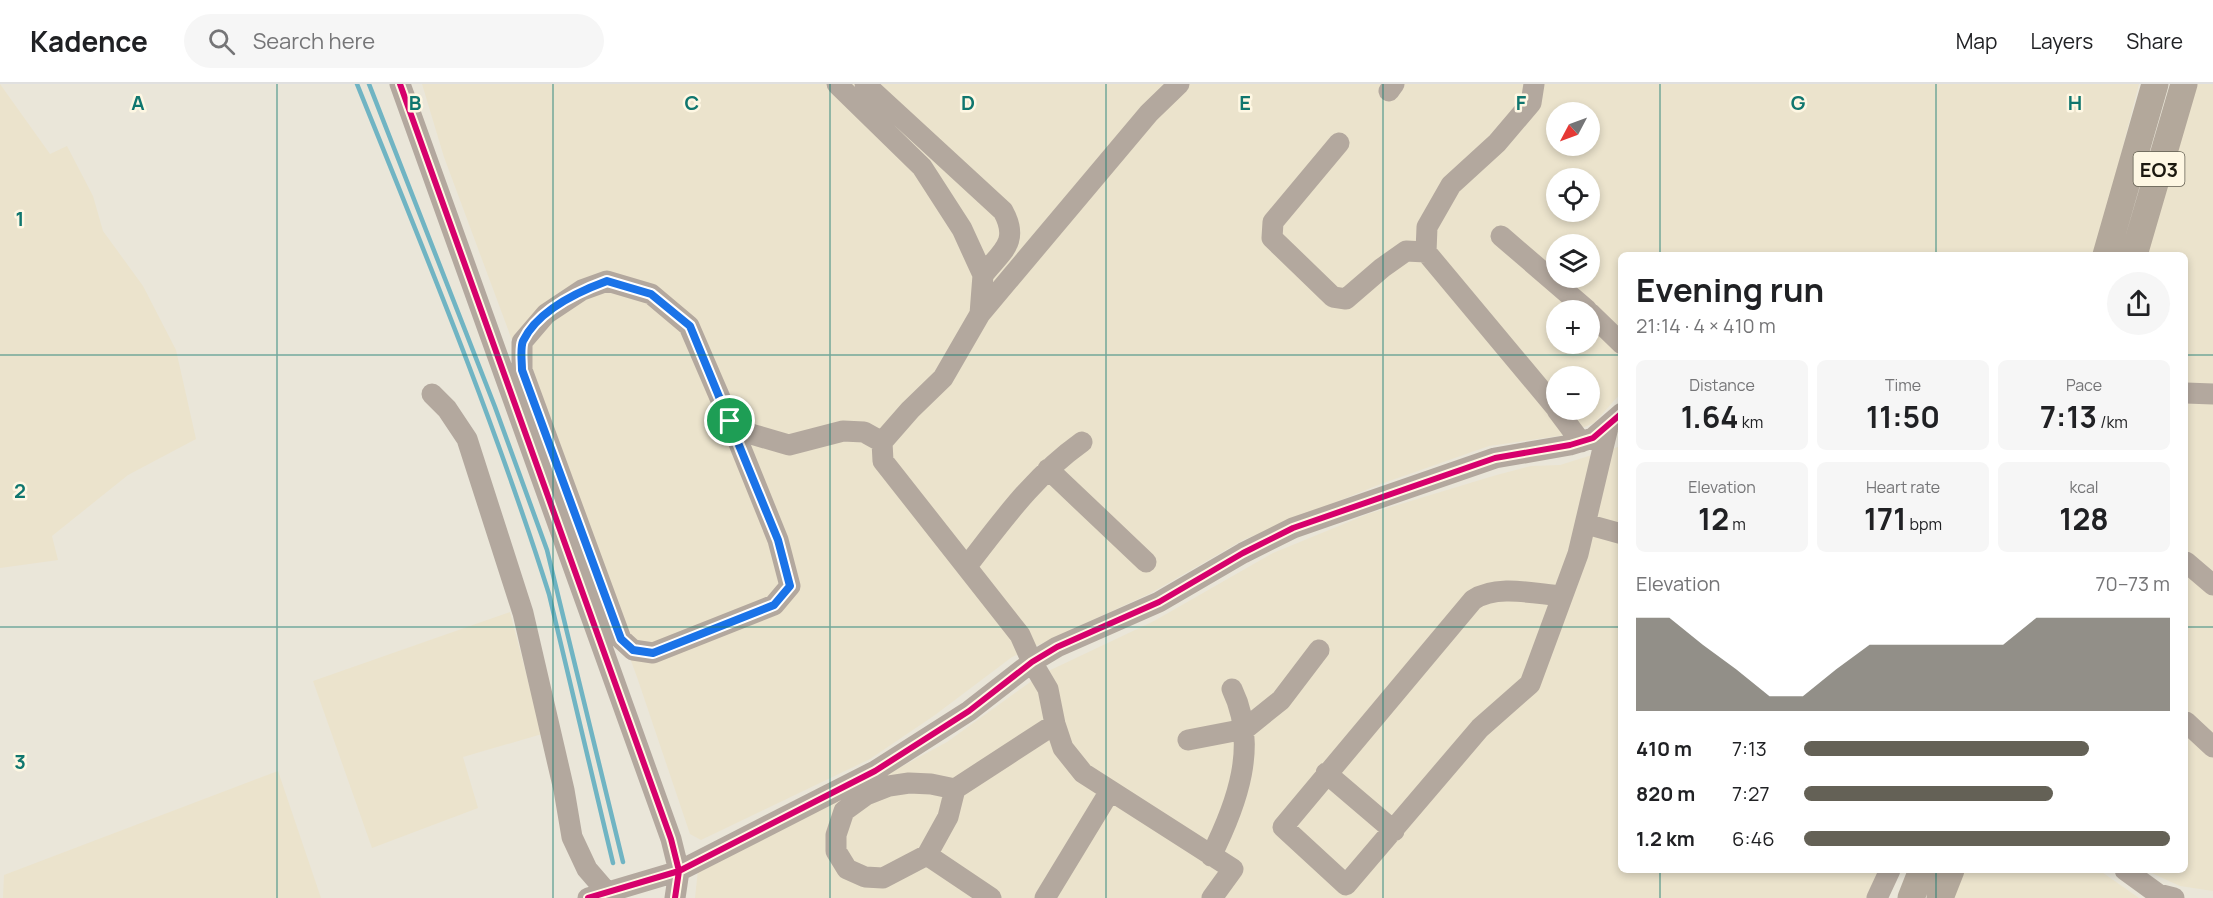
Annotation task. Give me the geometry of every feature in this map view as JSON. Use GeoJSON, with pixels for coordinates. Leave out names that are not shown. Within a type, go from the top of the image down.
{"type":"FeatureCollection","features":[{"type":"Feature","properties":{"kind":"main road","name":"ΕΟ3"},"geometry":{"type":"LineString","coordinates":[[2107,252],[2155,84]]}},
{"type":"Feature","properties":{"kind":"main road","name":"ΕΟ3"},"geometry":{"type":"LineString","coordinates":[[2135,252],[2184,84]]}},
{"type":"Feature","properties":{"kind":"main road"},"geometry":{"type":"LineString","coordinates":[[1911,898],[1921,873]]}},
{"type":"Feature","properties":{"kind":"main road"},"geometry":{"type":"LineString","coordinates":[[1940,898],[1950,873]]}},
{"type":"Feature","properties":{"kind":"street"},"geometry":{"type":"LineString","coordinates":[[400,84],[671,838],[679,871],[675,898]]}},
{"type":"Feature","properties":{"kind":"street"},"geometry":{"type":"LineString","coordinates":[[837,84],[922,167],[962,229],[983,275],[980,314]]}},
{"type":"Feature","properties":{"kind":"street"},"geometry":{"type":"LineString","coordinates":[[865,84],[1003,211],[1011,226],[1010,242],[983,275]]}},
{"type":"Feature","properties":{"kind":"street"},"geometry":{"type":"LineString","coordinates":[[1179,84],[1149,113],[980,314],[943,378],[909,410],[882,442],[883,460],[1020,635],[1048,689],[1055,724],[1063,748],[1073,764],[1110,791],[1233,869],[1212,898]]}},
{"type":"Feature","properties":{"kind":"street"},"geometry":{"type":"LineString","coordinates":[[1534,84],[1531,103],[1497,143],[1451,185],[1427,227],[1426,252],[1546,396]]}},
{"type":"Feature","properties":{"kind":"street"},"geometry":{"type":"LineString","coordinates":[[1339,143],[1273,222],[1272,238],[1333,297],[1346,299],[1406,251],[1426,252]]}},
{"type":"Feature","properties":{"kind":"street"},"geometry":{"type":"LineString","coordinates":[[1501,236],[1574,300]]}},
{"type":"Feature","properties":{"kind":"street"},"geometry":{"type":"LineString","coordinates":[[730,421],[778,540],[790,586],[774,605],[740,620],[653,653],[633,650],[621,639],[522,370],[522,342],[546,314],[582,290],[607,281],[651,294],[690,326],[730,421],[751,434],[789,445],[843,431],[864,432],[882,442]]}},
{"type":"Feature","properties":{"kind":"street"},"geometry":{"type":"LineString","coordinates":[[1600,323],[1618,340]]}},
{"type":"Feature","properties":{"kind":"street"},"geometry":{"type":"LineString","coordinates":[[2188,393],[2213,394]]}},
{"type":"Feature","properties":{"kind":"street"},"geometry":{"type":"LineString","coordinates":[[432,394],[447,409],[467,439],[523,613],[564,790],[572,837],[597,895],[679,871],[875,771],[969,711],[1032,662],[1057,647],[1159,602],[1243,553],[1293,528],[1495,458],[1593,438],[1615,420]]}},
{"type":"Feature","properties":{"kind":"street"},"geometry":{"type":"LineString","coordinates":[[1565,420],[1581,442]]}},
{"type":"Feature","properties":{"kind":"street"},"geometry":{"type":"LineString","coordinates":[[1562,596],[1503,591],[1482,594],[1473,600],[1283,827],[1346,885],[1480,728],[1530,684],[1562,596],[1586,524],[1615,420]]}},
{"type":"Feature","properties":{"kind":"street"},"geometry":{"type":"LineString","coordinates":[[966,566],[1008,510],[1048,469],[1082,442]]}},
{"type":"Feature","properties":{"kind":"street"},"geometry":{"type":"LineString","coordinates":[[1048,469],[1146,562]]}},
{"type":"Feature","properties":{"kind":"street"},"geometry":{"type":"LineString","coordinates":[[1586,524],[1618,533]]}},
{"type":"Feature","properties":{"kind":"street"},"geometry":{"type":"LineString","coordinates":[[2188,564],[2213,585]]}},
{"type":"Feature","properties":{"kind":"street"},"geometry":{"type":"LineString","coordinates":[[1188,740],[1245,729],[1281,700],[1319,651]]}},
{"type":"Feature","properties":{"kind":"street"},"geometry":{"type":"LineString","coordinates":[[1211,856],[1230,818],[1240,791],[1245,729],[1239,702],[1232,689]]}},
{"type":"Feature","properties":{"kind":"street"},"geometry":{"type":"LineString","coordinates":[[955,789],[931,783],[890,786],[866,795],[844,812],[836,835],[836,851],[847,869],[865,877],[883,878],[927,855],[948,817],[955,789],[1055,724]]}},
{"type":"Feature","properties":{"kind":"street"},"geometry":{"type":"LineString","coordinates":[[2188,724],[2213,747]]}},
{"type":"Feature","properties":{"kind":"street"},"geometry":{"type":"LineString","coordinates":[[1326,773],[1394,831]]}},
{"type":"Feature","properties":{"kind":"street"},"geometry":{"type":"LineString","coordinates":[[1045,898],[1110,791]]}},
{"type":"Feature","properties":{"kind":"street"},"geometry":{"type":"LineString","coordinates":[[927,855],[991,898]]}},
{"type":"Feature","properties":{"kind":"street"},"geometry":{"type":"LineString","coordinates":[[1877,898],[1889,873]]}},
{"type":"Feature","properties":{"kind":"street"},"geometry":{"type":"LineString","coordinates":[[2129,873],[2158,894],[2174,898]]}},
{"type":"Feature","properties":{"kind":"shaded area"},"geometry":{"type":"Polygon","coordinates":[[[0,84],[50,154],[67,146],[93,196],[103,231],[143,286],[176,350],[196,439],[128,475],[52,536],[58,560],[0,568],[0,84]]]}},
{"type":"Feature","properties":{"kind":"shaded area"},"geometry":{"type":"Polygon","coordinates":[[[422,84],[2139,84],[2096,252],[1618,252],[1618,396],[1600,416],[1600,366],[1546,366],[1546,420],[1597,420],[1594,423],[1565,435],[1489,446],[1378,485],[1243,540],[1151,593],[1012,657],[935,715],[870,759],[701,840],[690,834],[637,677],[444,157],[422,84]]]}},
{"type":"Feature","properties":{"kind":"shaded area"},"geometry":{"type":"Polygon","coordinates":[[[2196,84],[2213,84],[2213,891],[2180,886],[2152,873],[2188,873],[2188,252],[2134,252],[2196,84]]]}},
{"type":"Feature","properties":{"kind":"shaded area"},"geometry":{"type":"Polygon","coordinates":[[[1618,447],[1618,873],[1894,873],[1883,898],[695,898],[698,870],[851,794],[947,742],[1040,675],[1154,621],[1273,553],[1368,514],[1531,466],[1560,465],[1618,447]]]}},
{"type":"Feature","properties":{"kind":"shaded area"},"geometry":{"type":"Polygon","coordinates":[[[510,612],[542,734],[463,757],[478,808],[372,848],[313,681],[510,612]]]}},
{"type":"Feature","properties":{"kind":"shaded area"},"geometry":{"type":"Polygon","coordinates":[[[278,771],[321,898],[3,898],[4,875],[278,771]]]}},
{"type":"Feature","properties":{"kind":"shaded area"},"geometry":{"type":"Polygon","coordinates":[[[1955,873],[2103,873],[2139,898],[1946,898],[1955,873]]]}},
{"type":"Feature","properties":{"kind":"waterway"},"geometry":{"type":"LineString","coordinates":[[357,84],[458,337],[528,529],[549,594],[613,863]]}},
{"type":"Feature","properties":{"kind":"waterway"},"geometry":{"type":"LineString","coordinates":[[369,84],[495,407],[547,550],[623,862]]}},
{"type":"Feature","properties":{"kind":"cycle path"},"geometry":{"type":"LineString","coordinates":[[400,84],[671,839],[679,871],[675,898]]}},
{"type":"Feature","properties":{"kind":"cycle path"},"geometry":{"type":"LineString","coordinates":[[588,898],[679,871],[875,771],[969,711],[1032,662],[1057,647],[1159,602],[1243,553],[1293,528],[1495,458],[1570,445],[1593,438],[1618,416]]}},
{"type":"Feature","properties":{"kind":"route"},"geometry":{"type":"LineString","coordinates":[[607,281],[651,294],[690,326],[730,421],[749,474],[778,540],[790,586],[774,605],[740,620],[653,653],[633,650],[621,639],[522,370],[522,342],[546,314],[582,290],[607,281]]}}]}
